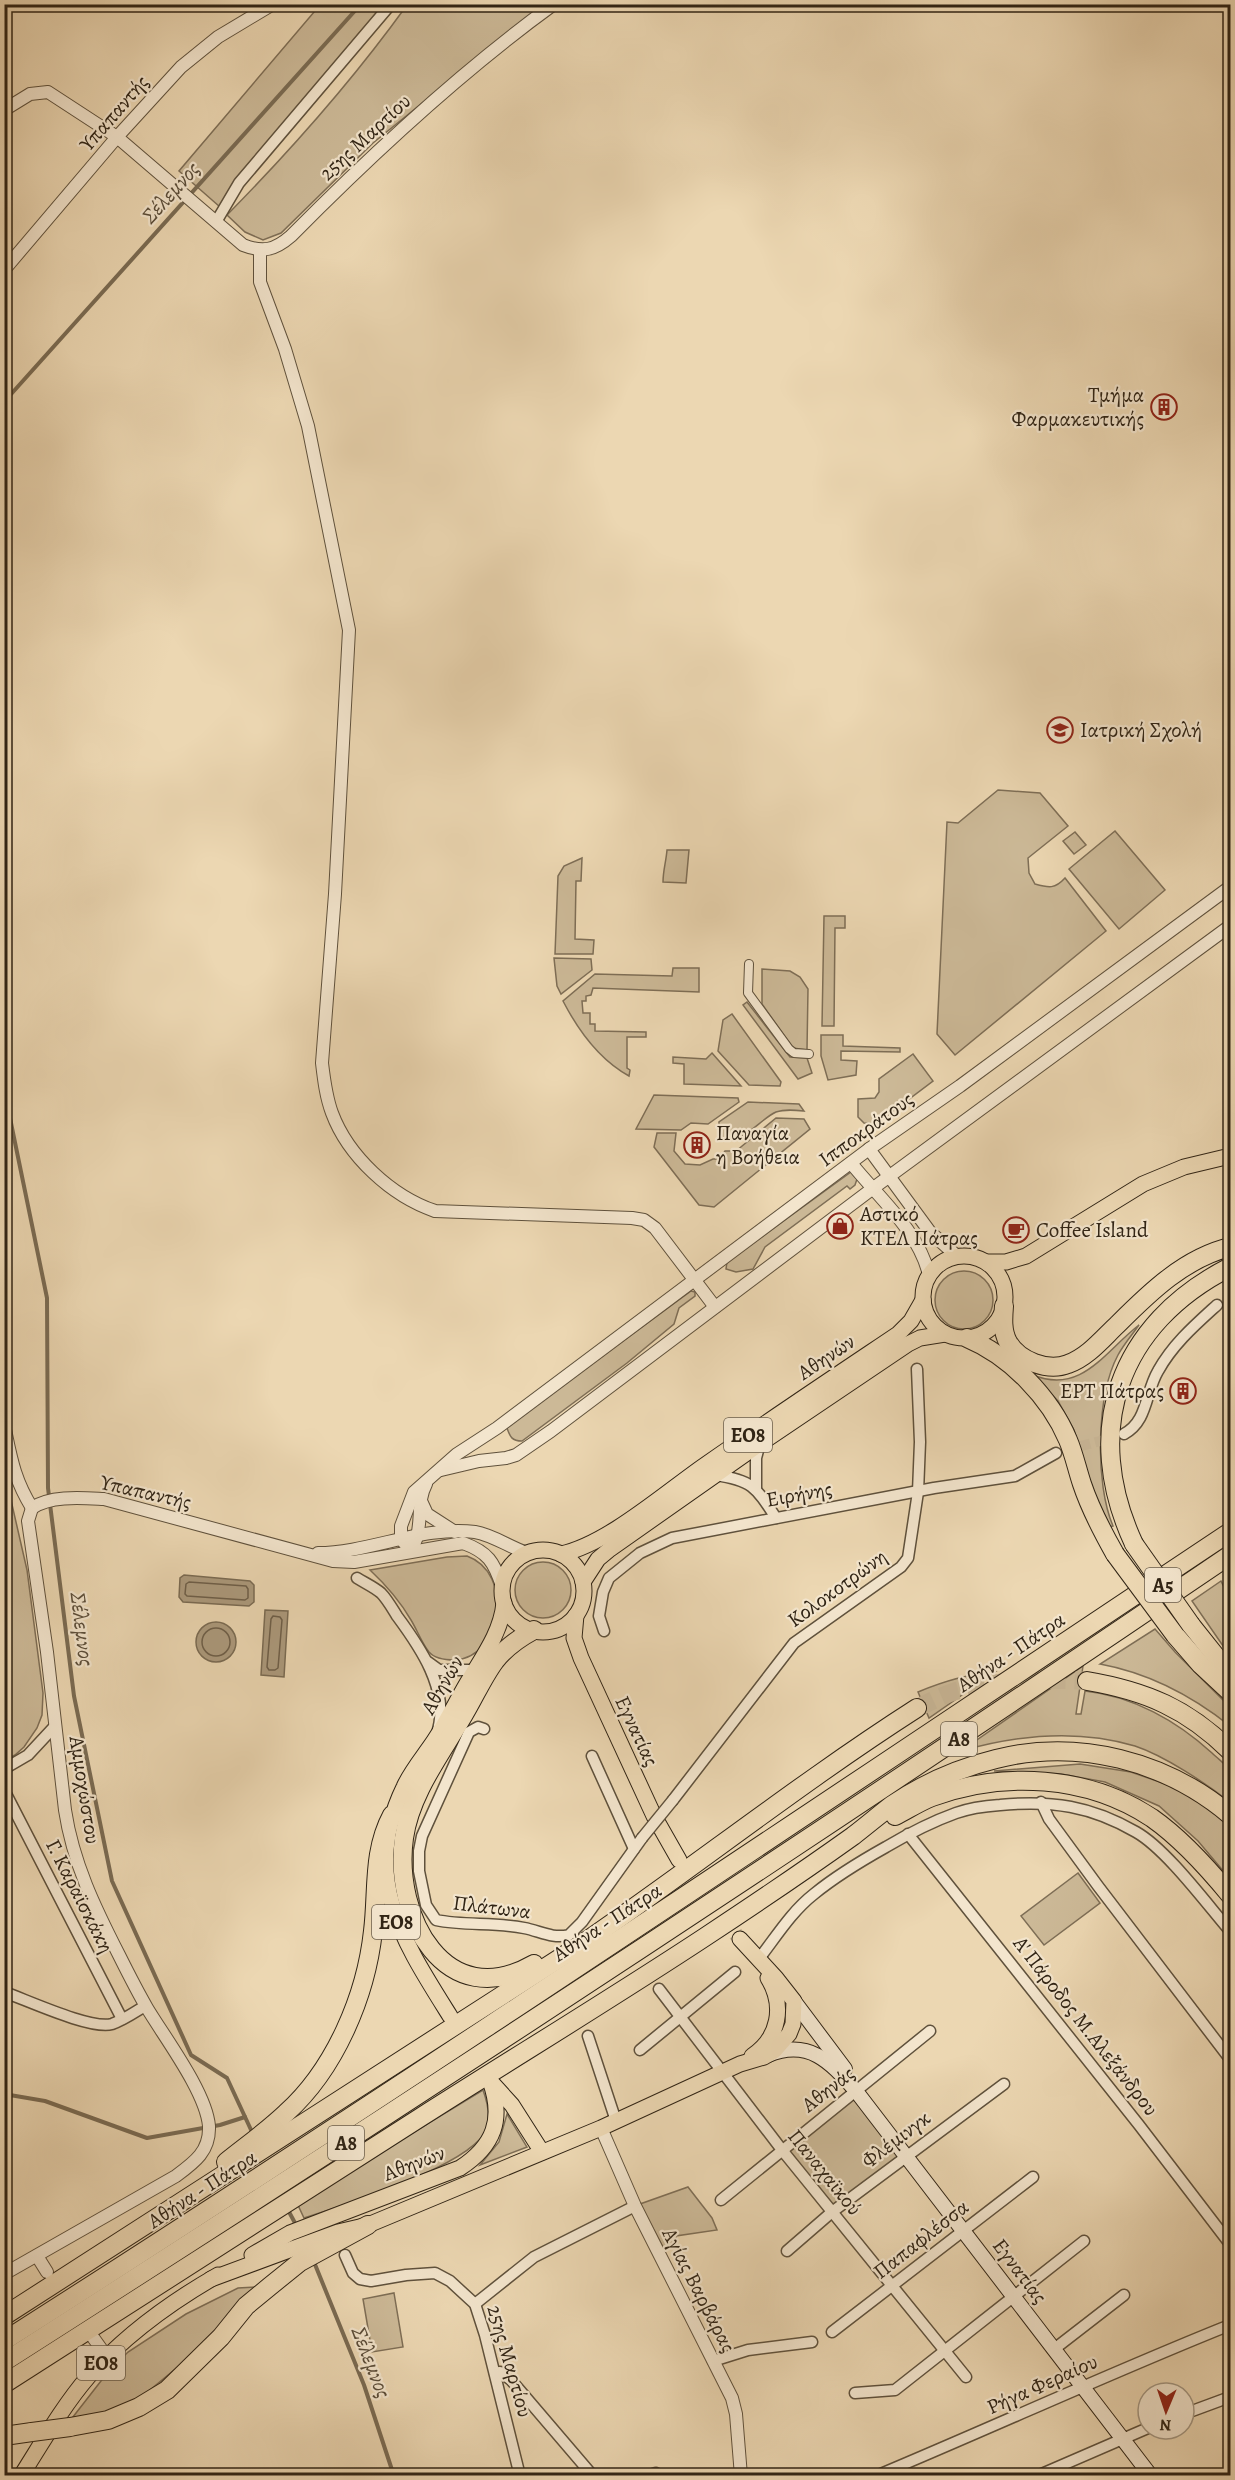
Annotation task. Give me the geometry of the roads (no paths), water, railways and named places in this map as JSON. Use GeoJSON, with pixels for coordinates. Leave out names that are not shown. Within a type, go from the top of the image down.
{"type":"FeatureCollection","features":[{"type":"Feature","properties":{"kind":"highway"},"geometry":{"type":"LineString","coordinates":[[1004,1306],[1005,1331],[1011,1347],[1037,1365],[1067,1365],[1083,1357],[1138,1304],[1183,1268],[1230,1247]]}},
{"type":"Feature","properties":{"kind":"highway","name":"Α5"},"geometry":{"type":"LineString","coordinates":[[1230,1267],[1195,1286],[1158,1319],[1137,1349],[1126,1370],[1117,1394],[1110,1435],[1112,1480],[1122,1520],[1134,1545],[1191,1625],[1230,1674]]}},
{"type":"Feature","properties":{"kind":"highway"},"geometry":{"type":"LineString","coordinates":[[967,1338],[985,1347],[1009,1365],[1029,1383],[1054,1412],[1069,1442],[1092,1509],[1115,1554],[1175,1635],[1230,1692]]}},
{"type":"Feature","properties":{"kind":"highway","name":"Αθήνα - Πάτρα"},"geometry":{"type":"LineString","coordinates":[[4,2341],[284,2163],[1230,1532]]}},
{"type":"Feature","properties":{"kind":"highway","name":"Αθήνα - Πάτρα"},"geometry":{"type":"LineString","coordinates":[[4,2362],[264,2196],[696,1914],[1230,1555]]}},
{"type":"Feature","properties":{"kind":"highway"},"geometry":{"type":"LineString","coordinates":[[534,1630],[513,1642],[494,1662],[419,1793],[408,1818],[403,1849],[403,1876],[411,1911],[426,1943],[449,1968],[464,1975],[499,1978],[518,1972],[544,1958],[585,1942]]}},
{"type":"Feature","properties":{"kind":"highway"},"geometry":{"type":"LineString","coordinates":[[1088,1680],[1115,1685],[1180,1710],[1230,1751]]}},
{"type":"Feature","properties":{"kind":"highway"},"geometry":{"type":"LineString","coordinates":[[4,2316],[585,1942],[847,1754],[917,1708]]}},
{"type":"Feature","properties":{"kind":"highway"},"geometry":{"type":"LineString","coordinates":[[4,2384],[705,1937],[855,1834],[894,1804],[929,1782],[966,1767],[999,1758],[1031,1752],[1070,1751],[1105,1755],[1141,1764],[1203,1794],[1230,1815]]}},
{"type":"Feature","properties":{"kind":"highway"},"geometry":{"type":"LineString","coordinates":[[855,1834],[931,1798],[970,1786],[1020,1780],[1068,1784],[1097,1791],[1128,1804],[1152,1818],[1184,1844],[1230,1895]]}},
{"type":"Feature","properties":{"kind":"highway"},"geometry":{"type":"LineString","coordinates":[[165,2214],[287,2113],[319,2078],[336,2052],[353,2011],[372,1946],[379,1845],[392,1815]]}},
{"type":"Feature","properties":{"kind":"highway"},"geometry":{"type":"LineString","coordinates":[[4,2436],[108,2420],[140,2407],[167,2390],[221,2337],[246,2306],[300,2262],[368,2225]]}},
{"type":"Feature","properties":{"kind":"main road"},"geometry":{"type":"LineString","coordinates":[[986,1262],[1016,1260],[1035,1251],[1143,1184],[1184,1167],[1230,1156]]}},
{"type":"Feature","properties":{"kind":"main road"},"geometry":{"type":"LineString","coordinates":[[1004,1288],[1021,1264],[1035,1251]]}},
{"type":"Feature","properties":{"kind":"main road"},"geometry":{"type":"LineString","coordinates":[[929,1275],[941,1263],[958,1257],[977,1258],[986,1262],[997,1273],[1004,1288],[1004,1306],[1000,1316],[987,1331],[967,1338]]}},
{"type":"Feature","properties":{"kind":"main road","name":"Αθηνών"},"geometry":{"type":"LineString","coordinates":[[527,1553],[538,1550],[561,1554],[576,1551],[599,1540],[716,1457],[898,1334],[912,1322],[922,1300],[929,1275]]}},
{"type":"Feature","properties":{"kind":"main road"},"geometry":{"type":"LineString","coordinates":[[922,1300],[930,1320],[945,1334]]}},
{"type":"Feature","properties":{"kind":"main road","name":"Αθηνών"},"geometry":{"type":"LineString","coordinates":[[576,1615],[583,1599],[583,1582],[598,1559],[610,1549],[760,1443],[908,1344],[920,1338],[945,1334],[967,1338]]}},
{"type":"Feature","properties":{"kind":"main road"},"geometry":{"type":"LineString","coordinates":[[502,1586],[510,1566],[527,1553]]}},
{"type":"Feature","properties":{"kind":"main road"},"geometry":{"type":"LineString","coordinates":[[561,1554],[571,1561],[583,1582]]}},
{"type":"Feature","properties":{"kind":"main road","name":"Αθηνών"},"geometry":{"type":"LineString","coordinates":[[450,2016],[411,1953],[394,1915],[387,1878],[392,1815],[404,1785],[436,1739],[497,1632],[504,1603],[502,1586]]}},
{"type":"Feature","properties":{"kind":"main road"},"geometry":{"type":"LineString","coordinates":[[504,1603],[512,1618],[519,1624],[534,1630],[550,1631],[564,1625],[576,1615]]}},
{"type":"Feature","properties":{"kind":"main road","name":"Εγνατίας"},"geometry":{"type":"LineString","coordinates":[[576,1615],[574,1638],[580,1658],[654,1815],[679,1860]]}},
{"type":"Feature","properties":{"kind":"main road","name":"Εγνατίας"},"geometry":{"type":"LineString","coordinates":[[740,1940],[794,2001],[842,2065],[856,2091]]}},
{"type":"Feature","properties":{"kind":"main road","name":"Αθηνών"},"geometry":{"type":"LineString","coordinates":[[740,2064],[767,2043],[777,2024],[778,2002],[758,1960]]}},
{"type":"Feature","properties":{"kind":"main road","name":"Αθηνών"},"geometry":{"type":"LineString","coordinates":[[211,2279],[338,2232],[368,2225],[601,2128],[721,2072],[765,2057],[774,2051],[789,2034],[793,2024],[794,2001]]}},
{"type":"Feature","properties":{"kind":"main road","name":"Εγνατίας"},"geometry":{"type":"LineString","coordinates":[[765,2057],[790,2050],[816,2054],[837,2069],[1151,2475]]}},
{"type":"Feature","properties":{"kind":"main road","name":"Αθηνών"},"geometry":{"type":"LineString","coordinates":[[21,2475],[87,2379],[107,2357],[128,2337],[211,2279],[290,2234],[460,2168],[473,2160],[483,2150],[496,2124],[497,2109],[490,2081],[512,2105],[542,2152]]}},
{"type":"Feature","properties":{"kind":"street","name":"Υπαπαντής"},"geometry":{"type":"LineString","coordinates":[[4,270],[117,137],[181,67],[218,37],[273,4]]}},
{"type":"Feature","properties":{"kind":"street"},"geometry":{"type":"LineString","coordinates":[[216,222],[239,183],[391,4]]}},
{"type":"Feature","properties":{"kind":"street","name":"25ης Μαρτίου"},"geometry":{"type":"LineString","coordinates":[[260,251],[278,247],[362,165],[442,93],[554,4]]}},
{"type":"Feature","properties":{"kind":"street"},"geometry":{"type":"LineString","coordinates":[[4,110],[30,94],[48,92],[117,137],[243,246],[260,251],[260,282],[285,349],[310,434],[349,630],[335,894],[322,1063],[324,1086],[341,1133],[367,1167],[404,1196],[423,1207],[435,1210],[644,1220],[663,1237],[715,1307]]}},
{"type":"Feature","properties":{"kind":"street","name":"Ιπποκράτους"},"geometry":{"type":"LineString","coordinates":[[401,1539],[401,1526],[414,1492],[457,1454],[497,1428],[869,1149],[960,1086],[1230,887]]}},
{"type":"Feature","properties":{"kind":"street","name":"Ιπποκράτους"},"geometry":{"type":"LineString","coordinates":[[440,1470],[516,1455],[551,1431],[889,1176],[1230,926]]}},
{"type":"Feature","properties":{"kind":"street"},"geometry":{"type":"LineString","coordinates":[[749,964],[748,993],[789,1049],[794,1053],[808,1054]]}},
{"type":"Feature","properties":{"kind":"street"},"geometry":{"type":"LineString","coordinates":[[869,1149],[930,1232],[958,1257]]}},
{"type":"Feature","properties":{"kind":"street"},"geometry":{"type":"LineString","coordinates":[[851,1163],[910,1234],[922,1253],[929,1275]]}},
{"type":"Feature","properties":{"kind":"street"},"geometry":{"type":"LineString","coordinates":[[1124,1434],[1134,1429],[1140,1420],[1156,1372],[1170,1351],[1216,1305]]}},
{"type":"Feature","properties":{"kind":"street","name":"Κολοκοτρώνη"},"geometry":{"type":"LineString","coordinates":[[642,1838],[794,1643],[901,1567],[908,1558],[918,1492],[920,1442],[917,1370]]}},
{"type":"Feature","properties":{"kind":"street"},"geometry":{"type":"LineString","coordinates":[[4,1425],[19,1488],[36,1505]]}},
{"type":"Feature","properties":{"kind":"street"},"geometry":{"type":"LineString","coordinates":[[756,1490],[756,1458],[760,1443]]}},
{"type":"Feature","properties":{"kind":"street","name":"Ειρήνης"},"geometry":{"type":"LineString","coordinates":[[604,1631],[599,1616],[605,1584],[609,1578],[640,1553],[672,1538],[1015,1476],[1056,1453]]}},
{"type":"Feature","properties":{"kind":"street"},"geometry":{"type":"LineString","coordinates":[[715,1475],[740,1479],[756,1490],[776,1518]]}},
{"type":"Feature","properties":{"kind":"street","name":"Ιπποκράτους"},"geometry":{"type":"LineString","coordinates":[[418,1537],[421,1501],[428,1481]]}},
{"type":"Feature","properties":{"kind":"street","name":"Υπαπαντής"},"geometry":{"type":"LineString","coordinates":[[36,1505],[78,1498],[104,1499],[301,1552]]}},
{"type":"Feature","properties":{"kind":"street"},"geometry":{"type":"LineString","coordinates":[[421,1501],[427,1514],[456,1532]]}},
{"type":"Feature","properties":{"kind":"street","name":"Αμμοχώστου"},"geometry":{"type":"LineString","coordinates":[[36,1505],[28,1521],[44,1624],[66,1817],[77,1863],[99,1917],[145,2006],[188,2075],[208,2120],[208,2141],[204,2152],[195,2163],[37,2256]]}},
{"type":"Feature","properties":{"kind":"street"},"geometry":{"type":"LineString","coordinates":[[301,1552],[336,1553],[401,1539],[474,1532],[489,1536],[527,1553]]}},
{"type":"Feature","properties":{"kind":"street"},"geometry":{"type":"LineString","coordinates":[[411,1551],[418,1537]]}},
{"type":"Feature","properties":{"kind":"street"},"geometry":{"type":"LineString","coordinates":[[401,1539],[411,1551]]}},
{"type":"Feature","properties":{"kind":"street"},"geometry":{"type":"LineString","coordinates":[[301,1552],[333,1561],[354,1562],[463,1543],[480,1549],[492,1561],[502,1586]]}},
{"type":"Feature","properties":{"kind":"street"},"geometry":{"type":"LineString","coordinates":[[357,1578],[381,1594],[425,1660],[436,1685],[440,1704],[436,1739]]}},
{"type":"Feature","properties":{"kind":"street"},"geometry":{"type":"LineString","coordinates":[[425,1660],[439,1670],[474,1670]]}},
{"type":"Feature","properties":{"kind":"street"},"geometry":{"type":"LineString","coordinates":[[4,1769],[28,1755],[55,1726]]}},
{"type":"Feature","properties":{"kind":"street","name":"Πλάτωνα"},"geometry":{"type":"LineString","coordinates":[[484,1729],[478,1727],[469,1732],[422,1836],[418,1871],[426,1905],[436,1920],[493,1923],[549,1935],[569,1935],[593,1907],[642,1838]]}},
{"type":"Feature","properties":{"kind":"street"},"geometry":{"type":"LineString","coordinates":[[592,1756],[634,1849]]}},
{"type":"Feature","properties":{"kind":"street","name":"Γ. Καραϊσκάκη"},"geometry":{"type":"LineString","coordinates":[[4,1790],[122,2019]]}},
{"type":"Feature","properties":{"kind":"street"},"geometry":{"type":"LineString","coordinates":[[1041,1802],[1049,1820],[1230,2059]]}},
{"type":"Feature","properties":{"kind":"street"},"geometry":{"type":"LineString","coordinates":[[758,1960],[780,1928],[813,1895],[860,1861],[908,1834],[958,1812],[988,1806],[1041,1802],[1065,1804],[1095,1813],[1137,1832],[1157,1848],[1230,1930]]}},
{"type":"Feature","properties":{"kind":"street","name":"Α' Πάροδος Μ.Αλεξάνδρου"},"geometry":{"type":"LineString","coordinates":[[908,1834],[1132,2116],[1230,2244]]}},
{"type":"Feature","properties":{"kind":"street"},"geometry":{"type":"LineString","coordinates":[[640,2050],[735,1972]]}},
{"type":"Feature","properties":{"kind":"street","name":"Παναχαϊκού"},"geometry":{"type":"LineString","coordinates":[[659,1989],[782,2150],[966,2377]]}},
{"type":"Feature","properties":{"kind":"street"},"geometry":{"type":"LineString","coordinates":[[4,1992],[83,2021],[105,2025],[122,2019],[145,2006]]}},
{"type":"Feature","properties":{"kind":"street","name":"Αθηνάς"},"geometry":{"type":"LineString","coordinates":[[721,2200],[930,2031]]}},
{"type":"Feature","properties":{"kind":"street"},"geometry":{"type":"LineString","coordinates":[[588,2036],[616,2121]]}},
{"type":"Feature","properties":{"kind":"street","name":"Φλέμινγκ"},"geometry":{"type":"LineString","coordinates":[[787,2252],[832,2212],[1004,2084]]}},
{"type":"Feature","properties":{"kind":"street","name":"Αγίας Βαρβάρας"},"geometry":{"type":"LineString","coordinates":[[601,2128],[635,2206],[735,2408],[741,2475]]}},
{"type":"Feature","properties":{"kind":"street","name":"Παπαφλέσσα"},"geometry":{"type":"LineString","coordinates":[[832,2332],[1033,2177]]}},
{"type":"Feature","properties":{"kind":"street"},"geometry":{"type":"LineString","coordinates":[[475,2304],[534,2257],[635,2206]]}},
{"type":"Feature","properties":{"kind":"street"},"geometry":{"type":"LineString","coordinates":[[855,2393],[895,2390],[1084,2241]]}},
{"type":"Feature","properties":{"kind":"street","name":"25ης Μαρτίου"},"geometry":{"type":"LineString","coordinates":[[345,2255],[353,2273],[360,2279],[371,2281],[435,2273],[450,2281],[475,2304],[484,2329],[520,2475]]}},
{"type":"Feature","properties":{"kind":"street"},"geometry":{"type":"LineString","coordinates":[[4,2274],[37,2256],[47,2272]]}},
{"type":"Feature","properties":{"kind":"street"},"geometry":{"type":"LineString","coordinates":[[1053,2350],[1124,2295]]}},
{"type":"Feature","properties":{"kind":"street","name":"Ρήγα Φεραίου"},"geometry":{"type":"LineString","coordinates":[[876,2475],[1002,2424],[1082,2386],[1225,2327]]}},
{"type":"Feature","properties":{"kind":"street"},"geometry":{"type":"LineString","coordinates":[[92,2336],[107,2357]]}},
{"type":"Feature","properties":{"kind":"street"},"geometry":{"type":"LineString","coordinates":[[713,2361],[748,2350],[812,2342]]}},
{"type":"Feature","properties":{"kind":"street"},"geometry":{"type":"LineString","coordinates":[[495,2373],[500,2372],[511,2380],[593,2475]]}},
{"type":"Feature","properties":{"kind":"street"},"geometry":{"type":"LineString","coordinates":[[1196,2410],[1230,2397]]}},
{"type":"Feature","properties":{"kind":"street"},"geometry":{"type":"LineString","coordinates":[[1037,2475],[1136,2432]]}},
{"type":"Feature","properties":{"kind":"street"},"geometry":{"type":"LineString","coordinates":[[647,2475],[656,2473],[661,2475]]}},
{"type":"Feature","properties":{"kind":"water"},"geometry":{"type":"Polygon","coordinates":[[[184,1575],[250,1581],[254,1585],[254,1602],[249,1606],[183,1602],[179,1597],[180,1578],[184,1575]]]}},
{"type":"Feature","properties":{"kind":"water"},"geometry":{"type":"Polygon","coordinates":[[[265,1610],[288,1611],[284,1677],[261,1675],[265,1610]]]}},
{"type":"Feature","properties":{"kind":"water"},"geometry":{"type":"Polygon","coordinates":[[[216,1622],[230,1628],[236,1642],[230,1656],[216,1662],[202,1656],[196,1642],[202,1628],[216,1622]]]}},
{"type":"Feature","properties":{"kind":"waterway","name":"Σέλεμνος"},"geometry":{"type":"LineString","coordinates":[[4,402],[361,4]]}},
{"type":"Feature","properties":{"kind":"waterway","name":"Σέλεμνος"},"geometry":{"type":"LineString","coordinates":[[4,1089],[47,1298],[48,1488],[74,1696],[112,1881],[191,2055],[227,2078],[252,2132]]}},
{"type":"Feature","properties":{"kind":"waterway"},"geometry":{"type":"LineString","coordinates":[[4,2094],[45,2101],[147,2138],[220,2125],[245,2117]]}},
{"type":"Feature","properties":{"kind":"waterway","name":"Σέλεμνος"},"geometry":{"type":"LineString","coordinates":[[288,2210],[295,2223]]}},
{"type":"Feature","properties":{"kind":"waterway","name":"Σέλεμνος"},"geometry":{"type":"LineString","coordinates":[[314,2262],[364,2385],[394,2476]]}},
{"type":"Feature","properties":{"kind":"tunnel"},"geometry":{"type":"LineString","coordinates":[[1066,1450],[1115,1437]]}},
{"type":"Feature","properties":{"kind":"tunnel"},"geometry":{"type":"LineString","coordinates":[[917,1708],[956,1691],[988,1684],[1038,1680],[1087,1681]]}},
{"type":"Feature","properties":{"kind":"tunnel"},"geometry":{"type":"LineString","coordinates":[[679,1861],[707,1900],[740,1939]]}},
{"type":"Feature","properties":{"kind":"place","name":"Τμήμα Φαρμακευτικής"},"geometry":{"type":"Point","coordinates":[1164,407]}},
{"type":"Feature","properties":{"kind":"place","name":"Ιατρική Σχολή"},"geometry":{"type":"Point","coordinates":[1060,730]}},
{"type":"Feature","properties":{"kind":"place","name":"Παναγία η Βοήθεια"},"geometry":{"type":"Point","coordinates":[697,1145]}},
{"type":"Feature","properties":{"kind":"place","name":"Αστικό ΚΤΕΛ Πάτρας"},"geometry":{"type":"Point","coordinates":[840,1226]}},
{"type":"Feature","properties":{"kind":"place","name":"Coffee Island"},"geometry":{"type":"Point","coordinates":[1016,1230]}},
{"type":"Feature","properties":{"kind":"place","name":"ΕΡΤ Πάτρας"},"geometry":{"type":"Point","coordinates":[1183,1391]}}]}
